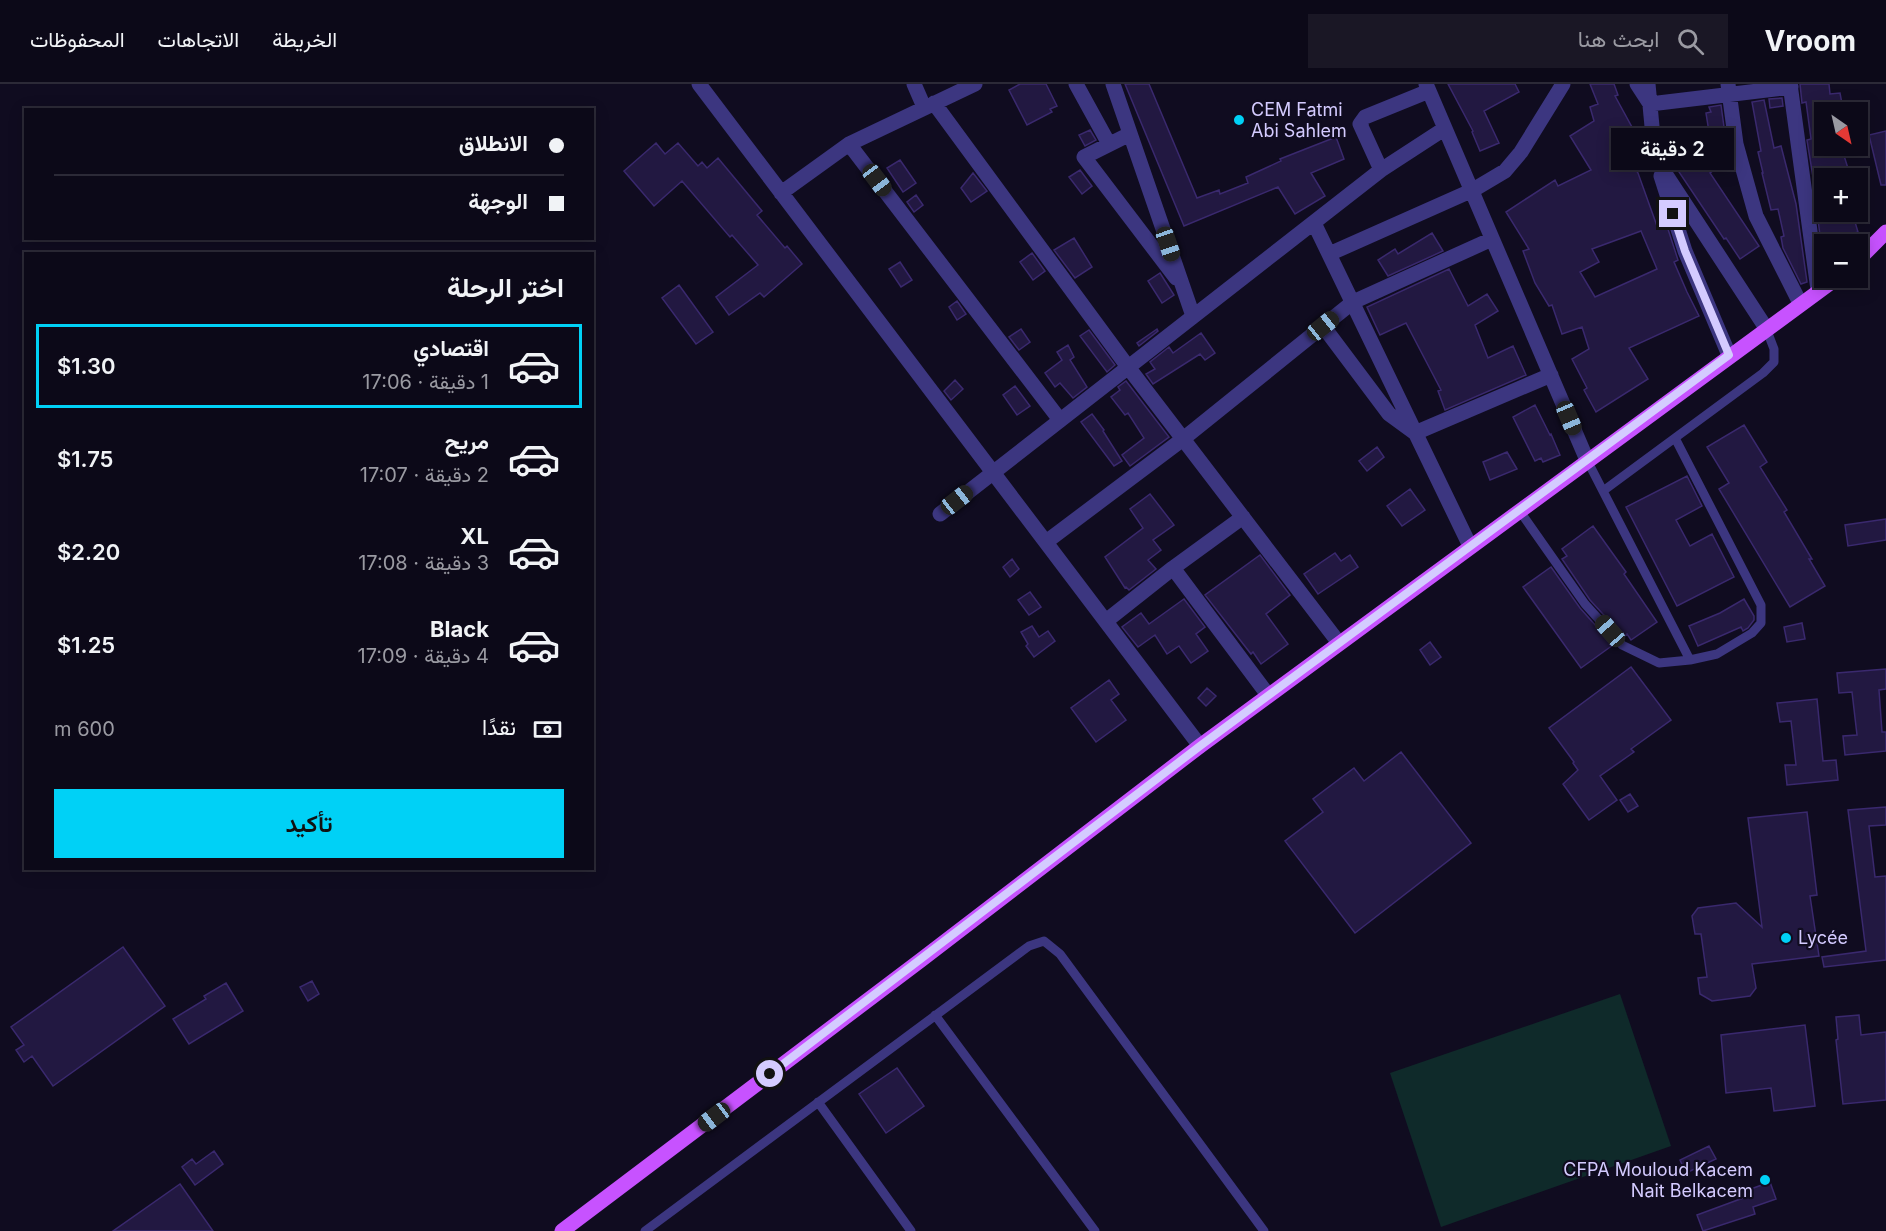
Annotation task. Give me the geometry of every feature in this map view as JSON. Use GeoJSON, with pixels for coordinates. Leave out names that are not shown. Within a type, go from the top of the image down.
{"type":"FeatureCollection","features":[{"type":"Feature","properties":{"kind":"main road"},"geometry":{"type":"LineString","coordinates":[[1868,251],[1886,232]]}},
{"type":"Feature","properties":{"kind":"main road"},"geometry":{"type":"LineString","coordinates":[[1868,256],[1886,245]]}},
{"type":"Feature","properties":{"kind":"main road"},"geometry":{"type":"LineString","coordinates":[[562,1231],[1268,695],[1821,288]]}},
{"type":"Feature","properties":{"kind":"street"},"geometry":{"type":"LineString","coordinates":[[699,84],[1200,746]]}},
{"type":"Feature","properties":{"kind":"street"},"geometry":{"type":"LineString","coordinates":[[914,84],[1339,643]]}},
{"type":"Feature","properties":{"kind":"street"},"geometry":{"type":"LineString","coordinates":[[781,193],[849,144],[975,84]]}},
{"type":"Feature","properties":{"kind":"street"},"geometry":{"type":"LineString","coordinates":[[1076,84],[1109,144]]}},
{"type":"Feature","properties":{"kind":"street"},"geometry":{"type":"LineString","coordinates":[[1113,84],[1193,316]]}},
{"type":"Feature","properties":{"kind":"street"},"geometry":{"type":"LineString","coordinates":[[1329,254],[1473,190],[1505,171],[1521,152],[1563,84]]}},
{"type":"Feature","properties":{"kind":"street"},"geometry":{"type":"LineString","coordinates":[[1637,84],[1650,104]]}},
{"type":"Feature","properties":{"kind":"street"},"geometry":{"type":"LineString","coordinates":[[1648,84],[1655,158],[1685,251],[1729,355]]}},
{"type":"Feature","properties":{"kind":"street"},"geometry":{"type":"LineString","coordinates":[[1650,104],[1729,89],[1790,86],[1818,290]]}},
{"type":"Feature","properties":{"kind":"street"},"geometry":{"type":"LineString","coordinates":[[1381,170],[1360,124],[1365,117],[1427,88],[1473,190],[1587,460]]}},
{"type":"Feature","properties":{"kind":"street"},"geometry":{"type":"LineString","coordinates":[[1729,89],[1736,144],[1756,216],[1800,303]]}},
{"type":"Feature","properties":{"kind":"street"},"geometry":{"type":"LineString","coordinates":[[940,513],[1381,170],[1444,129]]}},
{"type":"Feature","properties":{"kind":"street"},"geometry":{"type":"LineString","coordinates":[[1130,134],[1083,158],[1183,288]]}},
{"type":"Feature","properties":{"kind":"street"},"geometry":{"type":"LineString","coordinates":[[849,144],[1060,420]]}},
{"type":"Feature","properties":{"kind":"street"},"geometry":{"type":"LineString","coordinates":[[1655,158],[1766,328]]}},
{"type":"Feature","properties":{"kind":"street"},"geometry":{"type":"LineString","coordinates":[[1314,223],[1470,546]]}},
{"type":"Feature","properties":{"kind":"street"},"geometry":{"type":"LineString","coordinates":[[1046,542],[1183,439],[1353,302],[1492,239]]}},
{"type":"Feature","properties":{"kind":"street"},"geometry":{"type":"LineString","coordinates":[[1323,326],[1389,414],[1415,433]]}},
{"type":"Feature","properties":{"kind":"street"},"geometry":{"type":"LineString","coordinates":[[1415,433],[1551,375]]}},
{"type":"Feature","properties":{"kind":"street"},"geometry":{"type":"LineString","coordinates":[[1106,621],[1243,517]]}},
{"type":"Feature","properties":{"kind":"street"},"geometry":{"type":"LineString","coordinates":[[1173,568],[1268,695]]}},
{"type":"Feature","properties":{"kind":"lane"},"geometry":{"type":"LineString","coordinates":[[1603,491],[1763,373],[1774,362],[1774,349],[1766,328]]}},
{"type":"Feature","properties":{"kind":"lane"},"geometry":{"type":"LineString","coordinates":[[1519,510],[1585,604],[1622,645],[1659,663],[1717,654],[1752,633],[1761,623],[1761,605],[1675,438]]}},
{"type":"Feature","properties":{"kind":"lane"},"geometry":{"type":"LineString","coordinates":[[1587,460],[1690,660]]}},
{"type":"Feature","properties":{"kind":"lane"},"geometry":{"type":"LineString","coordinates":[[645,1231],[1029,946],[1044,941],[1060,954],[1264,1231]]}},
{"type":"Feature","properties":{"kind":"lane"},"geometry":{"type":"LineString","coordinates":[[935,1015],[1095,1231]]}},
{"type":"Feature","properties":{"kind":"lane"},"geometry":{"type":"LineString","coordinates":[[818,1102],[911,1231]]}},
{"type":"Feature","properties":{"kind":"green space"},"geometry":{"type":"Polygon","coordinates":[[[1620,994],[1671,1146],[1441,1227],[1390,1073],[1620,994]]]}},
{"type":"Feature","properties":{"kind":"building"},"geometry":{"type":"Polygon","coordinates":[[[1020,84],[1046,84],[1057,106],[1050,109],[1052,112],[1027,125],[1009,90],[1020,84]]]}},
{"type":"Feature","properties":{"kind":"building"},"geometry":{"type":"Polygon","coordinates":[[[1125,84],[1149,84],[1197,198],[1219,190],[1220,194],[1248,183],[1246,177],[1281,161],[1280,159],[1336,137],[1344,159],[1311,173],[1325,196],[1295,214],[1278,187],[1184,226],[1125,84]]]}},
{"type":"Feature","properties":{"kind":"building"},"geometry":{"type":"Polygon","coordinates":[[[1448,84],[1515,84],[1519,92],[1484,111],[1499,143],[1480,151],[1473,131],[1448,84]]]}},
{"type":"Feature","properties":{"kind":"building"},"geometry":{"type":"Polygon","coordinates":[[[1590,84],[1614,84],[1618,95],[1615,96],[1633,129],[1623,134],[1628,147],[1623,149],[1638,173],[1657,226],[1666,223],[1678,260],[1674,262],[1699,316],[1629,348],[1648,379],[1596,412],[1584,390],[1587,388],[1572,359],[1589,349],[1582,327],[1562,334],[1552,305],[1549,306],[1535,283],[1523,251],[1529,249],[1506,212],[1555,180],[1558,186],[1591,170],[1570,136],[1594,121],[1590,107],[1598,104],[1590,84]],[[1641,231],[1592,249],[1599,262],[1580,272],[1595,297],[1657,269],[1641,231]]]}},
{"type":"Feature","properties":{"kind":"building"},"geometry":{"type":"Polygon","coordinates":[[[1800,84],[1829,84],[1830,94],[1840,93],[1842,102],[1814,102],[1814,156],[1844,156],[1848,168],[1814,168],[1814,181],[1807,140],[1811,139],[1806,102],[1802,103],[1800,84]]]}},
{"type":"Feature","properties":{"kind":"building"},"geometry":{"type":"Polygon","coordinates":[[[1782,98],[1783,106],[1770,108],[1769,99],[1782,98]]]}},
{"type":"Feature","properties":{"kind":"building"},"geometry":{"type":"Polygon","coordinates":[[[1764,100],[1774,148],[1781,146],[1796,204],[1807,282],[1801,284],[1783,248],[1781,237],[1784,236],[1778,209],[1771,210],[1762,173],[1758,152],[1761,151],[1752,102],[1764,100]]]}},
{"type":"Feature","properties":{"kind":"building"},"geometry":{"type":"Polygon","coordinates":[[[1721,105],[1727,149],[1712,151],[1706,113],[1711,112],[1709,107],[1721,105]]]}},
{"type":"Feature","properties":{"kind":"building"},"geometry":{"type":"Polygon","coordinates":[[[1090,130],[1096,140],[1085,146],[1079,135],[1090,130]]]}},
{"type":"Feature","properties":{"kind":"building"},"geometry":{"type":"Polygon","coordinates":[[[1886,131],[1886,185],[1881,185],[1869,135],[1886,131]]]}},
{"type":"Feature","properties":{"kind":"building"},"geometry":{"type":"Polygon","coordinates":[[[656,143],[665,154],[678,143],[698,166],[702,162],[707,168],[718,158],[762,211],[757,215],[802,264],[764,297],[760,293],[729,315],[716,297],[758,265],[732,235],[730,237],[682,181],[654,206],[624,171],[656,143]]]}},
{"type":"Feature","properties":{"kind":"building"},"geometry":{"type":"Polygon","coordinates":[[[1705,148],[1718,167],[1710,173],[1759,246],[1740,259],[1677,169],[1705,148]]]}},
{"type":"Feature","properties":{"kind":"building"},"geometry":{"type":"Polygon","coordinates":[[[900,160],[916,183],[903,192],[887,168],[900,160]]]}},
{"type":"Feature","properties":{"kind":"building"},"geometry":{"type":"Polygon","coordinates":[[[1080,170],[1092,186],[1082,194],[1069,177],[1080,170]]]}},
{"type":"Feature","properties":{"kind":"building"},"geometry":{"type":"Polygon","coordinates":[[[973,173],[987,191],[971,202],[961,188],[973,173]]]}},
{"type":"Feature","properties":{"kind":"building"},"geometry":{"type":"Polygon","coordinates":[[[916,195],[923,205],[914,212],[907,202],[916,195]]]}},
{"type":"Feature","properties":{"kind":"building"},"geometry":{"type":"Polygon","coordinates":[[[1818,222],[1855,222],[1858,232],[1851,234],[1820,234],[1818,222]]]}},
{"type":"Feature","properties":{"kind":"building"},"geometry":{"type":"Polygon","coordinates":[[[1432,233],[1443,251],[1388,276],[1378,260],[1395,249],[1398,254],[1432,233]]]}},
{"type":"Feature","properties":{"kind":"building"},"geometry":{"type":"Polygon","coordinates":[[[1074,238],[1092,267],[1075,278],[1054,250],[1074,238]]]}},
{"type":"Feature","properties":{"kind":"building"},"geometry":{"type":"Polygon","coordinates":[[[1032,253],[1045,271],[1033,280],[1020,262],[1032,253]]]}},
{"type":"Feature","properties":{"kind":"building"},"geometry":{"type":"Polygon","coordinates":[[[900,262],[912,280],[901,287],[889,269],[900,262]]]}},
{"type":"Feature","properties":{"kind":"building"},"geometry":{"type":"Polygon","coordinates":[[[1449,269],[1468,306],[1487,294],[1498,311],[1475,325],[1488,358],[1513,346],[1526,375],[1445,410],[1438,391],[1441,390],[1406,323],[1380,335],[1367,307],[1449,269]]]}},
{"type":"Feature","properties":{"kind":"building"},"geometry":{"type":"Polygon","coordinates":[[[1160,273],[1174,295],[1162,303],[1148,281],[1160,273]]]}},
{"type":"Feature","properties":{"kind":"building"},"geometry":{"type":"Polygon","coordinates":[[[679,285],[713,332],[696,344],[662,298],[679,285]]]}},
{"type":"Feature","properties":{"kind":"building"},"geometry":{"type":"Polygon","coordinates":[[[957,301],[966,314],[957,320],[949,307],[957,301]]]}},
{"type":"Feature","properties":{"kind":"building"},"geometry":{"type":"Polygon","coordinates":[[[1021,329],[1030,342],[1019,350],[1009,337],[1021,329]]]}},
{"type":"Feature","properties":{"kind":"building"},"geometry":{"type":"Polygon","coordinates":[[[1157,329],[1158,331],[1139,346],[1137,343],[1157,329]]]}},
{"type":"Feature","properties":{"kind":"building"},"geometry":{"type":"Polygon","coordinates":[[[1089,330],[1115,365],[1107,372],[1080,336],[1089,330]]]}},
{"type":"Feature","properties":{"kind":"building"},"geometry":{"type":"Polygon","coordinates":[[[1201,333],[1215,353],[1205,360],[1200,354],[1153,384],[1146,374],[1155,369],[1150,362],[1169,347],[1173,353],[1201,333]]]}},
{"type":"Feature","properties":{"kind":"building"},"geometry":{"type":"Polygon","coordinates":[[[1068,345],[1074,357],[1070,360],[1087,387],[1073,398],[1060,383],[1055,387],[1045,373],[1062,360],[1057,352],[1068,345]]]}},
{"type":"Feature","properties":{"kind":"building"},"geometry":{"type":"Polygon","coordinates":[[[955,380],[963,389],[951,400],[944,391],[955,380]]]}},
{"type":"Feature","properties":{"kind":"building"},"geometry":{"type":"Polygon","coordinates":[[[1126,381],[1169,437],[1130,466],[1122,455],[1144,438],[1128,413],[1125,415],[1111,397],[1126,381]]]}},
{"type":"Feature","properties":{"kind":"building"},"geometry":{"type":"Polygon","coordinates":[[[1015,386],[1030,406],[1017,415],[1003,395],[1015,386]]]}},
{"type":"Feature","properties":{"kind":"building"},"geometry":{"type":"Polygon","coordinates":[[[1535,405],[1560,455],[1543,462],[1541,458],[1535,461],[1513,417],[1535,405]]]}},
{"type":"Feature","properties":{"kind":"building"},"geometry":{"type":"Polygon","coordinates":[[[1092,414],[1122,461],[1114,466],[1081,422],[1092,414]]]}},
{"type":"Feature","properties":{"kind":"building"},"geometry":{"type":"Polygon","coordinates":[[[1744,425],[1767,462],[1760,467],[1787,510],[1784,512],[1825,586],[1790,607],[1719,489],[1729,483],[1707,447],[1744,425]]]}},
{"type":"Feature","properties":{"kind":"building"},"geometry":{"type":"Polygon","coordinates":[[[1377,447],[1384,457],[1367,471],[1359,461],[1377,447]]]}},
{"type":"Feature","properties":{"kind":"building"},"geometry":{"type":"Polygon","coordinates":[[[1507,452],[1517,469],[1490,480],[1483,462],[1507,452]]]}},
{"type":"Feature","properties":{"kind":"building"},"geometry":{"type":"Polygon","coordinates":[[[1687,476],[1702,506],[1676,520],[1690,546],[1712,534],[1734,577],[1677,606],[1626,507],[1687,476]]]}},
{"type":"Feature","properties":{"kind":"building"},"geometry":{"type":"Polygon","coordinates":[[[1410,489],[1425,510],[1402,526],[1387,506],[1410,489]]]}},
{"type":"Feature","properties":{"kind":"building"},"geometry":{"type":"Polygon","coordinates":[[[1150,494],[1174,525],[1153,540],[1161,550],[1148,560],[1156,569],[1129,590],[1125,588],[1105,557],[1143,528],[1130,509],[1150,494]]]}},
{"type":"Feature","properties":{"kind":"building"},"geometry":{"type":"Polygon","coordinates":[[[1886,519],[1886,540],[1848,546],[1845,525],[1886,519]]]}},
{"type":"Feature","properties":{"kind":"building"},"geometry":{"type":"Polygon","coordinates":[[[1593,526],[1626,572],[1624,574],[1657,622],[1631,640],[1627,634],[1624,637],[1590,600],[1562,559],[1567,556],[1562,549],[1593,526]]]}},
{"type":"Feature","properties":{"kind":"building"},"geometry":{"type":"Polygon","coordinates":[[[1335,553],[1341,561],[1350,555],[1358,567],[1318,594],[1304,574],[1335,553]]]}},
{"type":"Feature","properties":{"kind":"building"},"geometry":{"type":"Polygon","coordinates":[[[1260,555],[1290,595],[1266,614],[1288,644],[1261,664],[1205,595],[1260,555]]]}},
{"type":"Feature","properties":{"kind":"building"},"geometry":{"type":"Polygon","coordinates":[[[1012,559],[1019,569],[1010,577],[1003,567],[1012,559]]]}},
{"type":"Feature","properties":{"kind":"building"},"geometry":{"type":"Polygon","coordinates":[[[1551,567],[1580,608],[1613,645],[1581,668],[1523,587],[1551,567]]]}},
{"type":"Feature","properties":{"kind":"building"},"geometry":{"type":"Polygon","coordinates":[[[1030,592],[1041,607],[1029,615],[1018,600],[1030,592]]]}},
{"type":"Feature","properties":{"kind":"building"},"geometry":{"type":"Polygon","coordinates":[[[1184,599],[1205,627],[1196,634],[1208,651],[1191,663],[1179,646],[1167,654],[1155,635],[1138,647],[1122,627],[1141,613],[1149,624],[1184,599]]]}},
{"type":"Feature","properties":{"kind":"building"},"geometry":{"type":"Polygon","coordinates":[[[1744,599],[1754,616],[1748,628],[1743,631],[1741,627],[1698,646],[1689,626],[1720,613],[1744,599]]]}},
{"type":"Feature","properties":{"kind":"building"},"geometry":{"type":"Polygon","coordinates":[[[1802,623],[1805,639],[1787,642],[1784,627],[1802,623]]]}},
{"type":"Feature","properties":{"kind":"building"},"geometry":{"type":"Polygon","coordinates":[[[1032,626],[1039,637],[1048,631],[1055,641],[1034,657],[1026,646],[1028,644],[1021,632],[1032,626]]]}},
{"type":"Feature","properties":{"kind":"building"},"geometry":{"type":"Polygon","coordinates":[[[1430,642],[1441,657],[1430,665],[1420,650],[1430,642]]]}},
{"type":"Feature","properties":{"kind":"building"},"geometry":{"type":"Polygon","coordinates":[[[1631,667],[1671,720],[1631,749],[1634,752],[1600,776],[1617,800],[1589,820],[1563,784],[1578,770],[1549,728],[1631,667]]]}},
{"type":"Feature","properties":{"kind":"building"},"geometry":{"type":"Polygon","coordinates":[[[1886,669],[1886,689],[1879,690],[1882,732],[1886,732],[1886,751],[1845,755],[1843,736],[1857,735],[1852,692],[1839,693],[1837,673],[1886,669]]]}},
{"type":"Feature","properties":{"kind":"building"},"geometry":{"type":"Polygon","coordinates":[[[1109,680],[1119,694],[1111,700],[1126,720],[1096,742],[1071,708],[1109,680]]]}},
{"type":"Feature","properties":{"kind":"building"},"geometry":{"type":"Polygon","coordinates":[[[1207,688],[1216,696],[1206,706],[1198,698],[1207,688]]]}},
{"type":"Feature","properties":{"kind":"building"},"geometry":{"type":"Polygon","coordinates":[[[1817,699],[1823,761],[1836,760],[1838,780],[1787,785],[1785,765],[1796,765],[1791,721],[1780,722],[1777,703],[1817,699]]]}},
{"type":"Feature","properties":{"kind":"building"},"geometry":{"type":"Polygon","coordinates":[[[1401,752],[1471,843],[1355,933],[1285,841],[1323,812],[1313,799],[1354,768],[1364,781],[1401,752]]]}},
{"type":"Feature","properties":{"kind":"building"},"geometry":{"type":"Polygon","coordinates":[[[1630,794],[1638,806],[1628,812],[1620,800],[1630,794]]]}},
{"type":"Feature","properties":{"kind":"building"},"geometry":{"type":"Polygon","coordinates":[[[1886,807],[1886,825],[1869,826],[1875,877],[1886,876],[1886,960],[1824,967],[1822,957],[1866,951],[1848,810],[1886,807]]]}},
{"type":"Feature","properties":{"kind":"building"},"geometry":{"type":"Polygon","coordinates":[[[1807,812],[1817,895],[1810,896],[1819,956],[1752,964],[1756,988],[1750,996],[1712,1001],[1700,994],[1698,978],[1707,977],[1701,934],[1695,934],[1692,916],[1698,908],[1736,903],[1762,927],[1748,818],[1807,812]]]}},
{"type":"Feature","properties":{"kind":"building"},"geometry":{"type":"Polygon","coordinates":[[[123,947],[165,1006],[53,1086],[32,1056],[24,1062],[16,1050],[24,1045],[11,1027],[123,947]]]}},
{"type":"Feature","properties":{"kind":"building"},"geometry":{"type":"Polygon","coordinates":[[[312,981],[319,994],[308,1001],[300,987],[312,981]]]}},
{"type":"Feature","properties":{"kind":"building"},"geometry":{"type":"Polygon","coordinates":[[[226,983],[243,1011],[189,1044],[173,1019],[206,999],[204,996],[226,983]]]}},
{"type":"Feature","properties":{"kind":"building"},"geometry":{"type":"Polygon","coordinates":[[[1859,1015],[1861,1035],[1886,1032],[1886,1100],[1843,1104],[1836,1040],[1838,1039],[1836,1017],[1859,1015]]]}},
{"type":"Feature","properties":{"kind":"building"},"geometry":{"type":"Polygon","coordinates":[[[1805,1025],[1815,1106],[1774,1111],[1771,1088],[1726,1093],[1721,1035],[1805,1025]]]}},
{"type":"Feature","properties":{"kind":"building"},"geometry":{"type":"Polygon","coordinates":[[[897,1068],[924,1106],[886,1133],[859,1094],[897,1068]]]}},
{"type":"Feature","properties":{"kind":"building"},"geometry":{"type":"Polygon","coordinates":[[[1709,1146],[1716,1159],[1686,1173],[1680,1160],[1709,1146]]]}},
{"type":"Feature","properties":{"kind":"building"},"geometry":{"type":"Polygon","coordinates":[[[214,1151],[223,1164],[195,1185],[182,1167],[192,1159],[196,1164],[214,1151]]]}},
{"type":"Feature","properties":{"kind":"building"},"geometry":{"type":"Polygon","coordinates":[[[1770,1182],[1776,1199],[1753,1207],[1755,1214],[1703,1231],[1697,1215],[1743,1198],[1740,1193],[1770,1182]]]}},
{"type":"Feature","properties":{"kind":"building"},"geometry":{"type":"Polygon","coordinates":[[[180,1184],[213,1231],[113,1231],[180,1184]]]}},
{"type":"Feature","properties":{"kind":"place","name":"CEM Fatmi Abi Sahlem"},"geometry":{"type":"Point","coordinates":[1239,120]}},
{"type":"Feature","properties":{"kind":"place","name":"Lycée"},"geometry":{"type":"Point","coordinates":[1786,938]}},
{"type":"Feature","properties":{"kind":"place","name":"CFPA Mouloud Kacem Nait Belkacem"},"geometry":{"type":"Point","coordinates":[1765,1180]}},
{"type":"Feature","properties":{"kind":"route"},"geometry":{"type":"LineString","coordinates":[[770,1074],[1200,746],[1729,355],[1685,251],[1673,214]]}}]}
